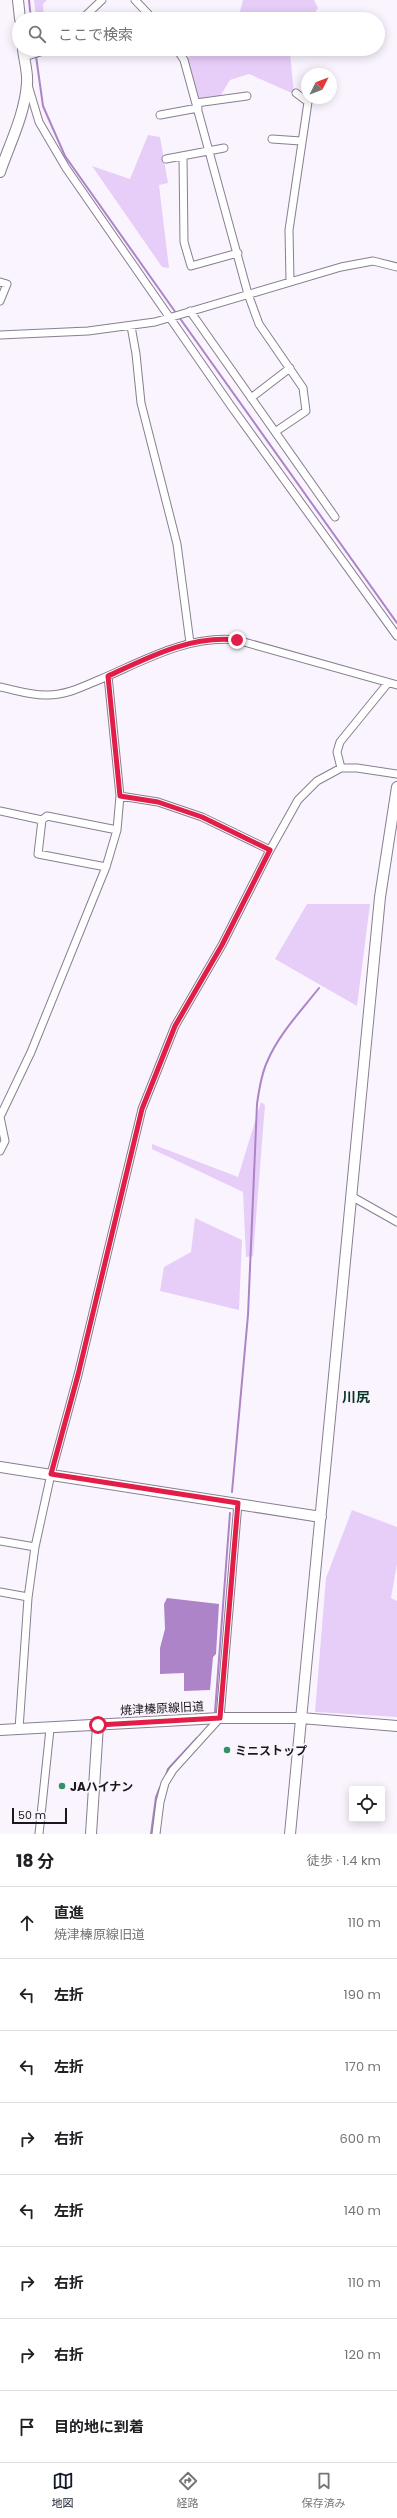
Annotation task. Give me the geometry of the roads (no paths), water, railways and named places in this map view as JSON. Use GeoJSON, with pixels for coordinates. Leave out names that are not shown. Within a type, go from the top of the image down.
{"type":"FeatureCollection","features":[{"type":"Feature","properties":{"kind":"street"},"geometry":{"type":"LineString","coordinates":[[18,0],[19,12]]}},
{"type":"Feature","properties":{"kind":"street"},"geometry":{"type":"LineString","coordinates":[[89,12],[102,0]]}},
{"type":"Feature","properties":{"kind":"street"},"geometry":{"type":"LineString","coordinates":[[135,0],[146,12]]}},
{"type":"Feature","properties":{"kind":"street"},"geometry":{"type":"LineString","coordinates":[[0,172],[4,150],[22,112],[27,81],[26,56]]}},
{"type":"Feature","properties":{"kind":"street"},"geometry":{"type":"LineString","coordinates":[[182,56],[210,152],[248,294],[259,324],[304,388],[306,412],[275,432]]}},
{"type":"Feature","properties":{"kind":"street"},"geometry":{"type":"LineString","coordinates":[[27,81],[39,122],[66,168],[397,636]]}},
{"type":"Feature","properties":{"kind":"street"},"geometry":{"type":"LineString","coordinates":[[290,280],[289,230],[308,102],[296,93]]}},
{"type":"Feature","properties":{"kind":"street"},"geometry":{"type":"LineString","coordinates":[[160,115],[247,96]]}},
{"type":"Feature","properties":{"kind":"street"},"geometry":{"type":"LineString","coordinates":[[272,139],[301,141]]}},
{"type":"Feature","properties":{"kind":"street"},"geometry":{"type":"LineString","coordinates":[[166,159],[210,152],[224,148]]}},
{"type":"Feature","properties":{"kind":"street"},"geometry":{"type":"LineString","coordinates":[[183,156],[184,242],[191,266],[238,253]]}},
{"type":"Feature","properties":{"kind":"street"},"geometry":{"type":"LineString","coordinates":[[0,335],[131,326],[188,312],[290,280],[361,263],[373,261],[397,267]]}},
{"type":"Feature","properties":{"kind":"street"},"geometry":{"type":"LineString","coordinates":[[0,282],[7,284],[0,301]]}},
{"type":"Feature","properties":{"kind":"street"},"geometry":{"type":"LineString","coordinates":[[188,312],[252,398],[335,517]]}},
{"type":"Feature","properties":{"kind":"street"},"geometry":{"type":"LineString","coordinates":[[131,326],[136,354],[141,403],[177,544],[190,643]]}},
{"type":"Feature","properties":{"kind":"street"},"geometry":{"type":"LineString","coordinates":[[252,398],[290,368]]}},
{"type":"Feature","properties":{"kind":"street"},"geometry":{"type":"LineString","coordinates":[[0,687],[48,696],[76,690],[155,654],[190,643],[218,638],[237,640],[388,684],[397,684]]}},
{"type":"Feature","properties":{"kind":"street"},"geometry":{"type":"LineString","coordinates":[[0,1151],[5,1141],[0,1118],[31,1052],[106,867],[117,830],[120,796],[108,676]]}},
{"type":"Feature","properties":{"kind":"street"},"geometry":{"type":"LineString","coordinates":[[341,768],[337,752],[340,742],[388,684]]}},
{"type":"Feature","properties":{"kind":"street"},"geometry":{"type":"LineString","coordinates":[[19,1729],[28,1596],[35,1547],[51,1474],[78,1375],[142,1109],[175,1026],[222,945],[270,850],[298,800],[318,781],[341,768],[357,768],[397,774]]}},
{"type":"Feature","properties":{"kind":"street"},"geometry":{"type":"LineString","coordinates":[[290,1834],[350,1196],[380,897],[397,787]]}},
{"type":"Feature","properties":{"kind":"street"},"geometry":{"type":"LineString","coordinates":[[120,796],[158,802],[202,817],[270,850]]}},
{"type":"Feature","properties":{"kind":"street"},"geometry":{"type":"LineString","coordinates":[[0,811],[42,820]]}},
{"type":"Feature","properties":{"kind":"street"},"geometry":{"type":"LineString","coordinates":[[106,867],[38,854],[42,820],[47,816],[117,830]]}},
{"type":"Feature","properties":{"kind":"street"},"geometry":{"type":"LineString","coordinates":[[350,1196],[397,1222]]}},
{"type":"Feature","properties":{"kind":"street"},"geometry":{"type":"LineString","coordinates":[[0,1467],[321,1517]]}},
{"type":"Feature","properties":{"kind":"street"},"geometry":{"type":"LineString","coordinates":[[156,1834],[160,1802],[165,1783],[173,1770],[220,1718],[238,1503]]}},
{"type":"Feature","properties":{"kind":"street"},"geometry":{"type":"LineString","coordinates":[[0,1542],[35,1547]]}},
{"type":"Feature","properties":{"kind":"street"},"geometry":{"type":"LineString","coordinates":[[0,1592],[28,1596]]}},
{"type":"Feature","properties":{"kind":"street","name":"焼津榛原線旧道"},"geometry":{"type":"LineString","coordinates":[[0,1730],[50,1729],[220,1718],[301,1718],[397,1726]]}},
{"type":"Feature","properties":{"kind":"street"},"geometry":{"type":"LineString","coordinates":[[91,1834],[98,1725]]}},
{"type":"Feature","properties":{"kind":"street"},"geometry":{"type":"LineString","coordinates":[[39,1834],[50,1729]]}},
{"type":"Feature","properties":{"kind":"waterway"},"geometry":{"type":"LineString","coordinates":[[29,0],[30,12]]}},
{"type":"Feature","properties":{"kind":"waterway"},"geometry":{"type":"LineString","coordinates":[[36,56],[43,106],[65,156],[176,313]]}},
{"type":"Feature","properties":{"kind":"waterway"},"geometry":{"type":"LineString","coordinates":[[179,317],[397,623]]}},
{"type":"Feature","properties":{"kind":"waterway"},"geometry":{"type":"LineString","coordinates":[[232,1492],[248,1315],[257,1104],[259,1088],[265,1067],[277,1042],[319,988]]}},
{"type":"Feature","properties":{"kind":"waterway"},"geometry":{"type":"LineString","coordinates":[[215,1712],[230,1513]]}},
{"type":"Feature","properties":{"kind":"waterway"},"geometry":{"type":"LineString","coordinates":[[165,1778],[168,1769],[197,1738]]}},
{"type":"Feature","properties":{"kind":"waterway"},"geometry":{"type":"LineString","coordinates":[[151,1834],[156,1797],[160,1787]]}},
{"type":"Feature","properties":{"kind":"place","name":"ミニストップ"},"geometry":{"type":"Point","coordinates":[227,1750]}},
{"type":"Feature","properties":{"kind":"place","name":"JAハイナン"},"geometry":{"type":"Point","coordinates":[62,1786]}},
{"type":"Feature","properties":{"kind":"district","name":"川尻"},"geometry":{"type":"Point","coordinates":[356,1397]}}]}
